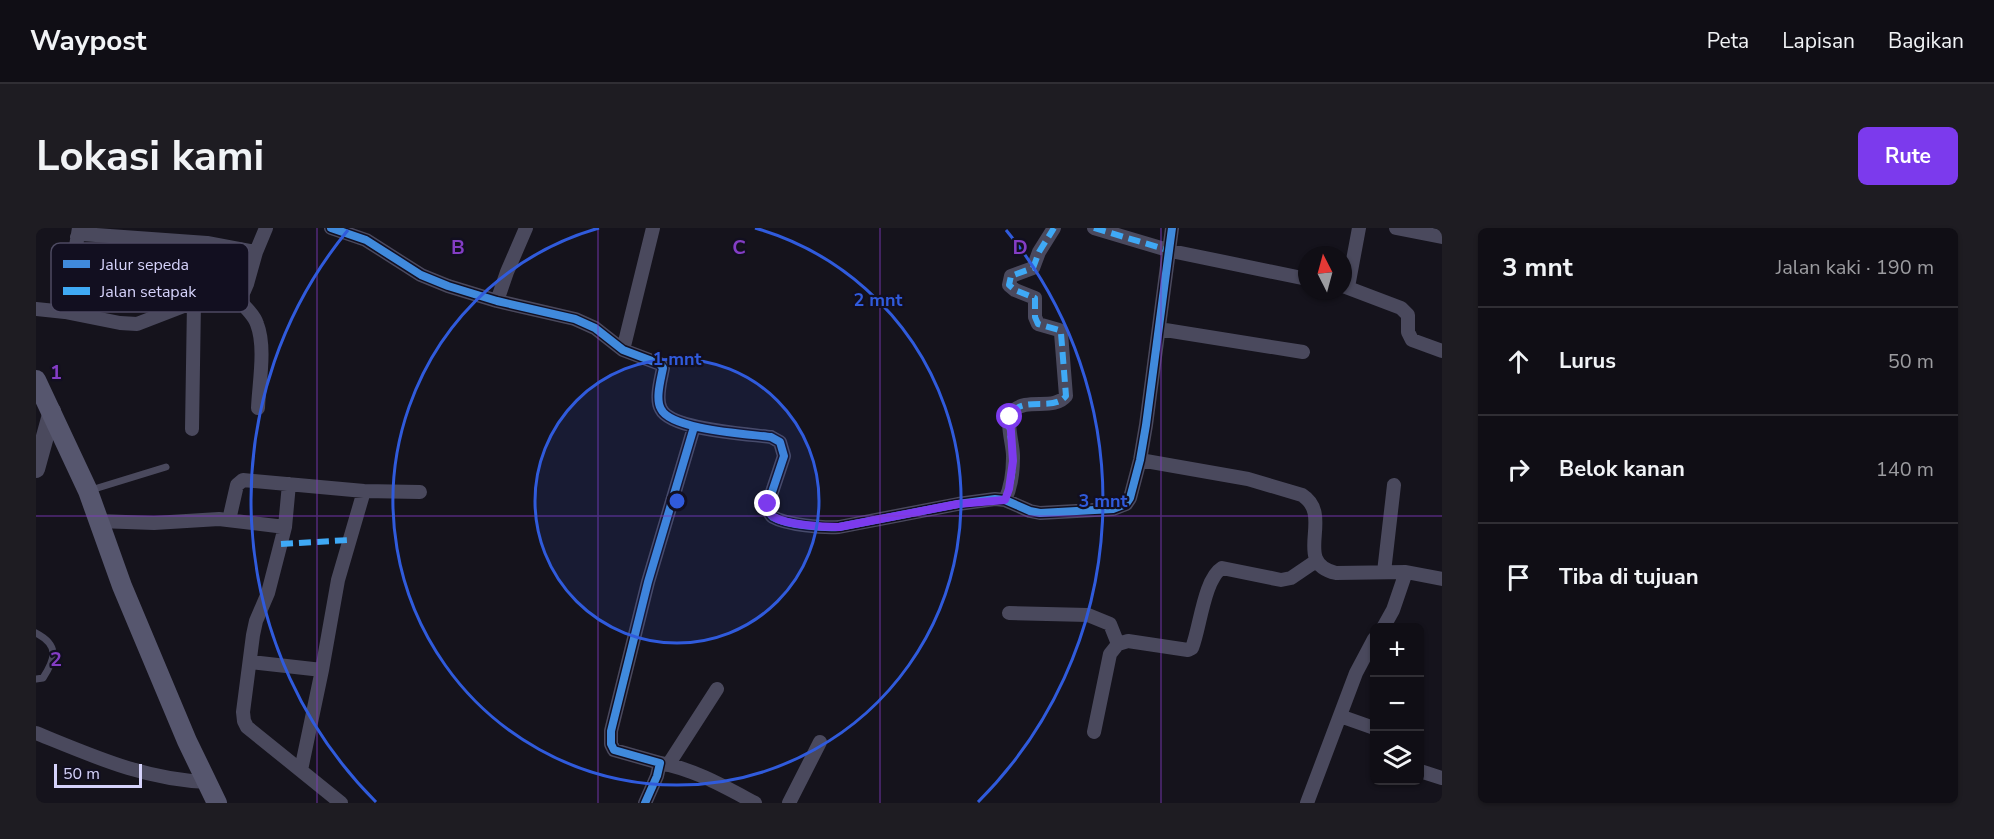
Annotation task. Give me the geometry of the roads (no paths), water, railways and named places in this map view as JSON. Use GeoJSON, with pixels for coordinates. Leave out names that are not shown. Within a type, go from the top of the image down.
{"type":"FeatureCollection","features":[{"type":"Feature","properties":{"kind":"main road"},"geometry":{"type":"LineString","coordinates":[[36,380],[88,491],[122,586],[187,741],[217,803]]}},
{"type":"Feature","properties":{"kind":"street"},"geometry":{"type":"LineString","coordinates":[[249,275],[266,228]]}},
{"type":"Feature","properties":{"kind":"street"},"geometry":{"type":"LineString","coordinates":[[331,228],[366,240],[421,275],[448,286],[498,301],[575,319],[595,328],[623,350],[660,364],[663,368],[659,401],[661,410],[666,416],[694,427],[771,437],[780,442],[784,456],[768,504],[769,511],[772,516],[820,528],[839,527],[958,504],[1005,500],[1040,513],[1113,509],[1126,504],[1130,498],[1140,460],[1171,251],[1172,228]]}},
{"type":"Feature","properties":{"kind":"street"},"geometry":{"type":"LineString","coordinates":[[498,301],[507,272],[526,228]]}},
{"type":"Feature","properties":{"kind":"street"},"geometry":{"type":"LineString","coordinates":[[623,350],[652,228]]}},
{"type":"Feature","properties":{"kind":"street"},"geometry":{"type":"LineString","coordinates":[[1005,500],[1013,461],[1010,417],[1019,407],[1059,402],[1066,396],[1062,333],[1038,324],[1035,317],[1035,298],[1009,285],[1011,276],[1033,268],[1039,252],[1054,228]]}},
{"type":"Feature","properties":{"kind":"street"},"geometry":{"type":"LineString","coordinates":[[1094,228],[1171,251],[1298,277]]}},
{"type":"Feature","properties":{"kind":"street"},"geometry":{"type":"LineString","coordinates":[[1352,258],[1359,228]]}},
{"type":"Feature","properties":{"kind":"street"},"geometry":{"type":"LineString","coordinates":[[1396,228],[1442,237]]}},
{"type":"Feature","properties":{"kind":"street"},"geometry":{"type":"LineString","coordinates":[[78,232],[134,239],[207,243]]}},
{"type":"Feature","properties":{"kind":"street"},"geometry":{"type":"LineString","coordinates":[[249,251],[256,252]]}},
{"type":"Feature","properties":{"kind":"street"},"geometry":{"type":"LineString","coordinates":[[1352,290],[1401,308],[1408,315],[1408,332],[1412,340],[1442,351]]}},
{"type":"Feature","properties":{"kind":"street"},"geometry":{"type":"LineString","coordinates":[[36,309],[51,311]]}},
{"type":"Feature","properties":{"kind":"street"},"geometry":{"type":"LineString","coordinates":[[65,312],[120,323],[137,324],[168,312]]}},
{"type":"Feature","properties":{"kind":"street"},"geometry":{"type":"LineString","coordinates":[[192,429],[194,312]]}},
{"type":"Feature","properties":{"kind":"street"},"geometry":{"type":"LineString","coordinates":[[248,312],[257,322],[261,346],[258,408]]}},
{"type":"Feature","properties":{"kind":"street"},"geometry":{"type":"LineString","coordinates":[[1159,329],[1303,352]]}},
{"type":"Feature","properties":{"kind":"street"},"geometry":{"type":"LineString","coordinates":[[36,469],[52,411]]}},
{"type":"Feature","properties":{"kind":"street"},"geometry":{"type":"LineString","coordinates":[[694,427],[648,582],[611,732],[611,744],[614,750],[678,766],[728,788],[755,803]]}},
{"type":"Feature","properties":{"kind":"street"},"geometry":{"type":"LineString","coordinates":[[1140,460],[1248,479],[1302,495],[1309,500],[1315,510],[1314,554],[1316,561],[1327,572],[1394,572],[1442,579]]}},
{"type":"Feature","properties":{"kind":"street"},"geometry":{"type":"LineString","coordinates":[[229,520],[237,485],[241,481],[289,483],[364,491],[420,492]]}},
{"type":"Feature","properties":{"kind":"street"},"geometry":{"type":"LineString","coordinates":[[289,483],[285,527],[268,593],[256,621],[243,712],[244,721],[247,727],[341,803]]}},
{"type":"Feature","properties":{"kind":"street"},"geometry":{"type":"LineString","coordinates":[[1385,623],[1393,610],[1394,485]]}},
{"type":"Feature","properties":{"kind":"street"},"geometry":{"type":"LineString","coordinates":[[301,770],[338,580],[364,491]]}},
{"type":"Feature","properties":{"kind":"street"},"geometry":{"type":"LineString","coordinates":[[98,521],[154,523],[229,520],[285,527]]}},
{"type":"Feature","properties":{"kind":"street"},"geometry":{"type":"LineString","coordinates":[[1094,732],[1110,654],[1118,644],[1128,641],[1188,650],[1192,648],[1198,632],[1209,586],[1215,572],[1221,568],[1281,580],[1291,578],[1316,561]]}},
{"type":"Feature","properties":{"kind":"street"},"geometry":{"type":"LineString","coordinates":[[1009,613],[1088,615],[1110,624],[1118,644]]}},
{"type":"Feature","properties":{"kind":"street"},"geometry":{"type":"LineString","coordinates":[[1307,803],[1356,673],[1370,647]]}},
{"type":"Feature","properties":{"kind":"street"},"geometry":{"type":"LineString","coordinates":[[250,662],[322,670]]}},
{"type":"Feature","properties":{"kind":"street"},"geometry":{"type":"LineString","coordinates":[[645,803],[664,764],[717,689]]}},
{"type":"Feature","properties":{"kind":"street"},"geometry":{"type":"LineString","coordinates":[[1340,716],[1370,727]]}},
{"type":"Feature","properties":{"kind":"street"},"geometry":{"type":"LineString","coordinates":[[36,733],[108,762],[143,773],[179,781],[208,782]]}},
{"type":"Feature","properties":{"kind":"street"},"geometry":{"type":"LineString","coordinates":[[789,803],[820,741]]}},
{"type":"Feature","properties":{"kind":"street"},"geometry":{"type":"LineString","coordinates":[[1424,773],[1442,778]]}},
{"type":"Feature","properties":{"kind":"lane"},"geometry":{"type":"LineString","coordinates":[[88,491],[166,467]]}},
{"type":"Feature","properties":{"kind":"lane"},"geometry":{"type":"LineString","coordinates":[[36,633],[51,642],[54,650],[47,672],[43,678],[36,679]]}}]}
